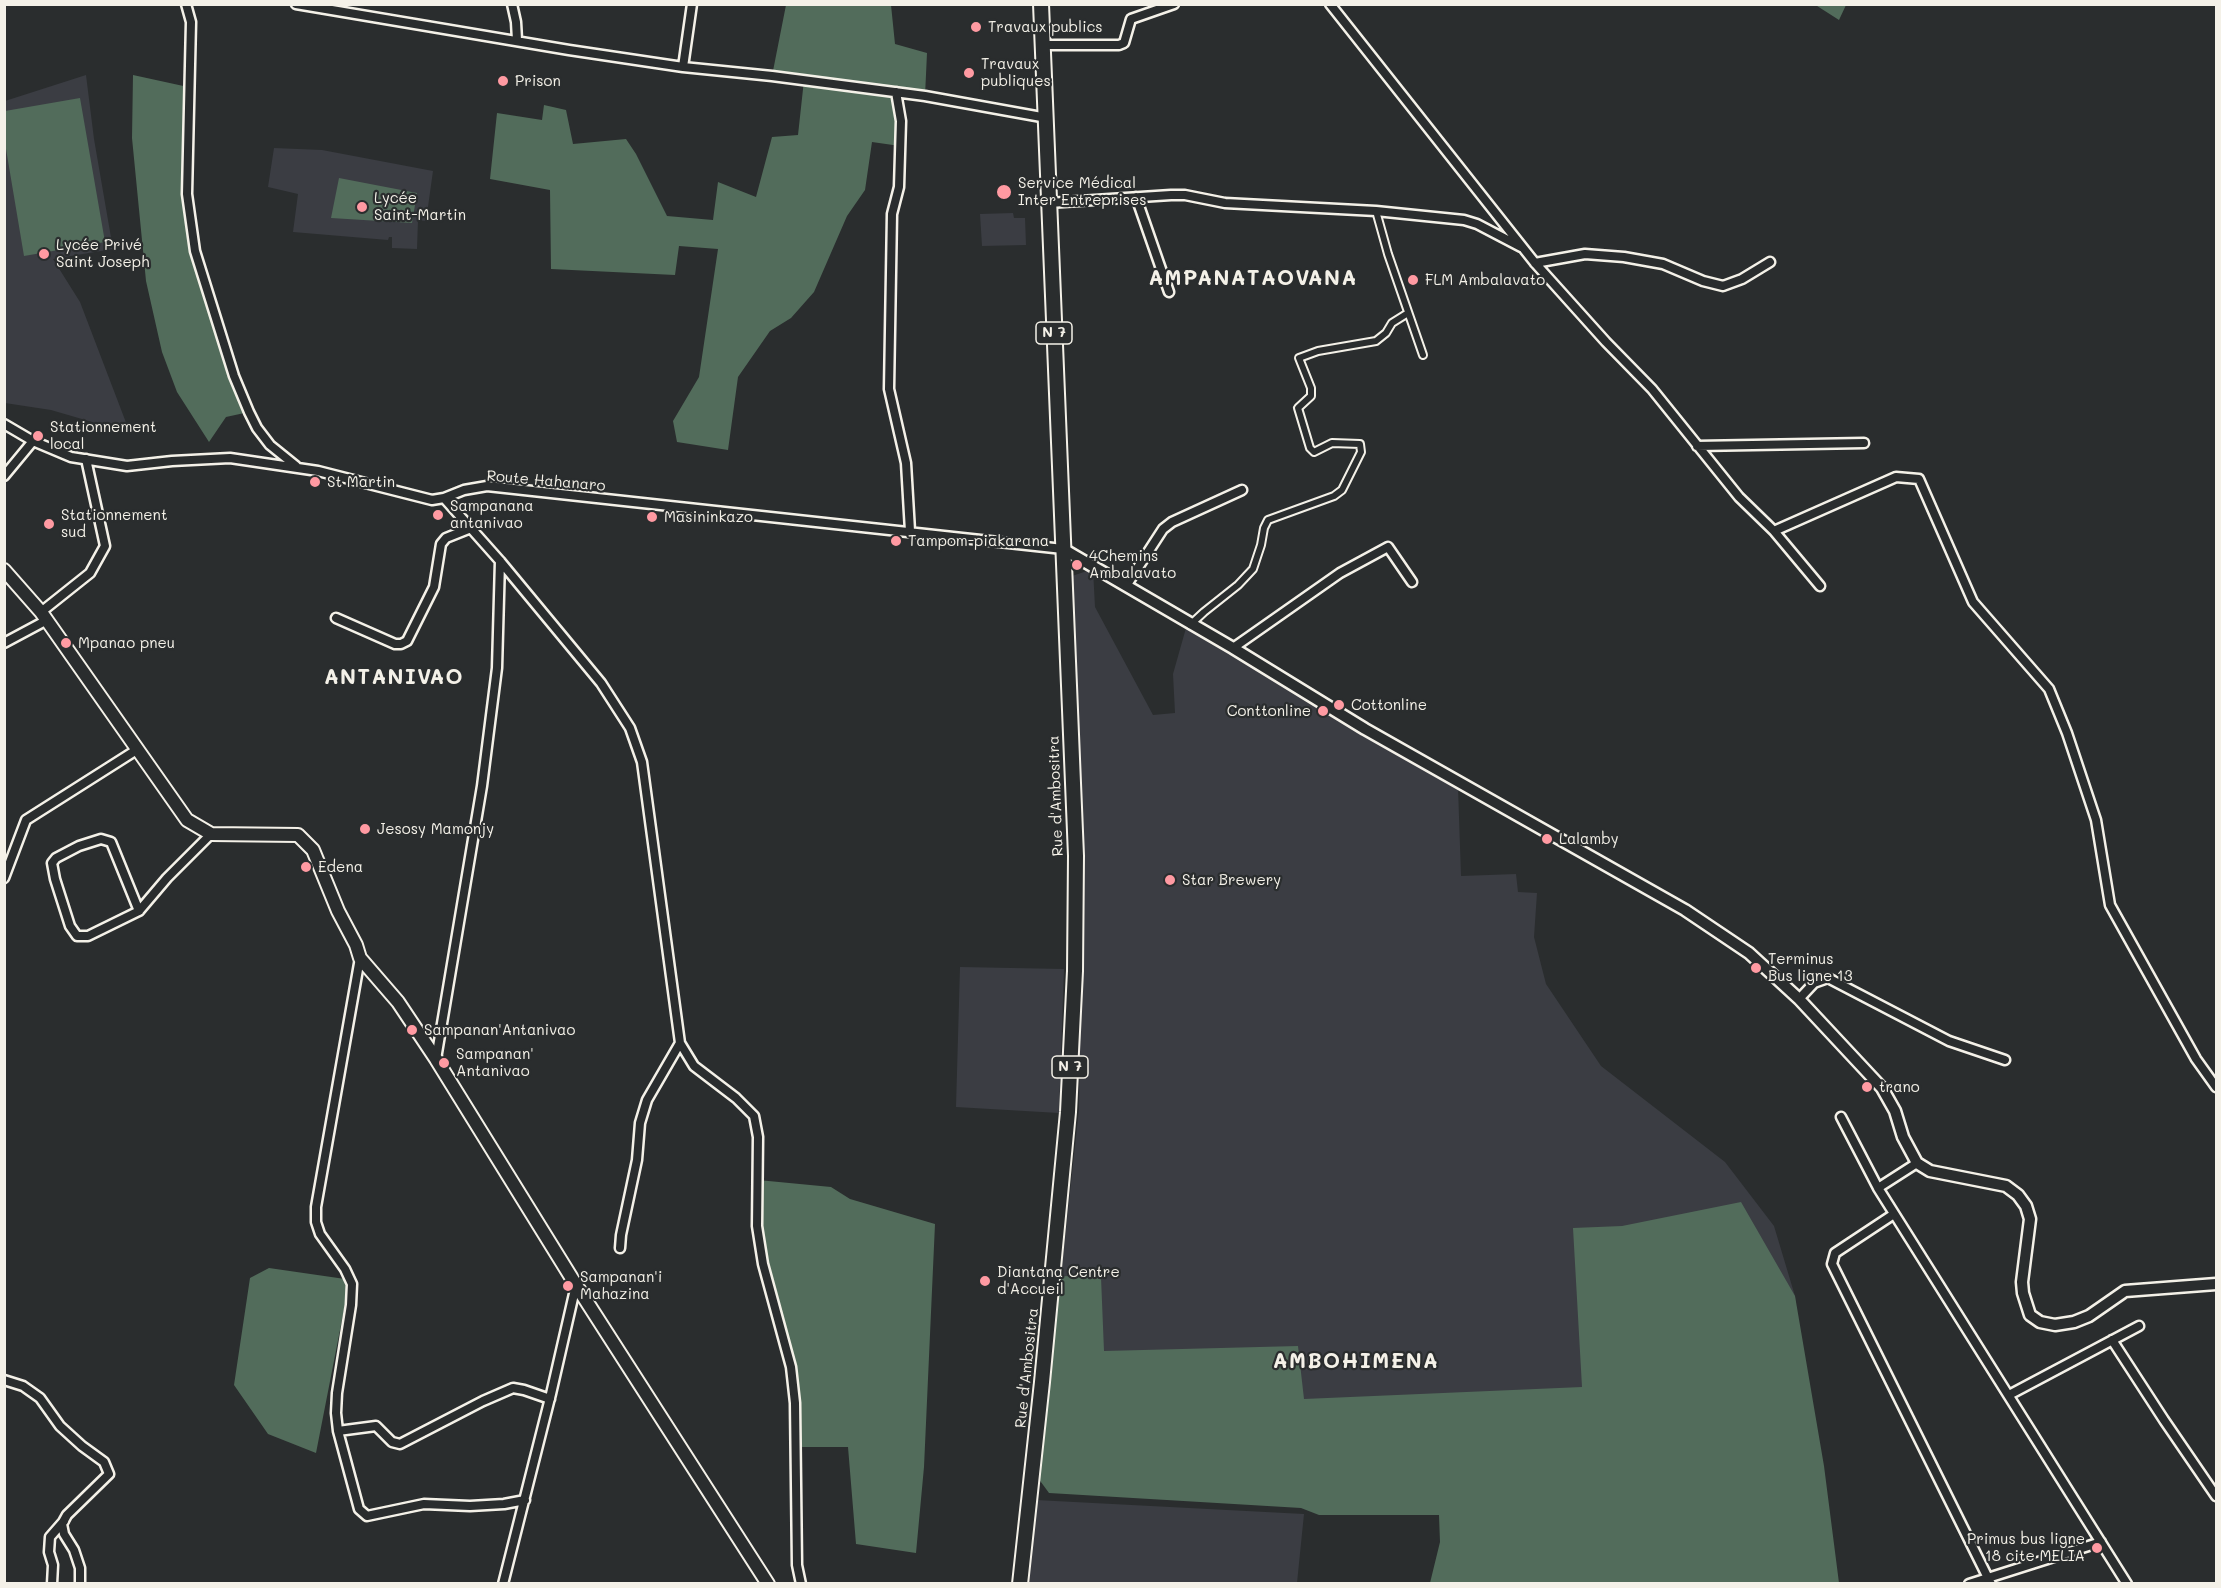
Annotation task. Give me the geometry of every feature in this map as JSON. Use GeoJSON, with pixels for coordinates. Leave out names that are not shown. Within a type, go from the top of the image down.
{"type":"FeatureCollection","features":[{"type":"Feature","properties":{"kind":"main road","name":"Rue d'Ambositra"},"geometry":{"type":"LineString","coordinates":[[1020,1584],[1044,1371],[1065,1148],[1075,971],[1076,856],[1041,4]]}},
{"type":"Feature","properties":{"kind":"main road"},"geometry":{"type":"LineString","coordinates":[[4,570],[44,616],[187,820],[211,834],[298,835],[313,850],[360,958],[398,1002],[436,1059],[576,1285],[768,1584]]}},
{"type":"Feature","properties":{"kind":"street"},"geometry":{"type":"LineString","coordinates":[[186,4],[191,22],[187,194],[195,251],[234,376],[249,412],[257,428],[270,445],[296,467]]}},
{"type":"Feature","properties":{"kind":"street"},"geometry":{"type":"LineString","coordinates":[[296,4],[683,67],[896,92],[1047,118]]}},
{"type":"Feature","properties":{"kind":"street"},"geometry":{"type":"LineString","coordinates":[[512,4],[517,40]]}},
{"type":"Feature","properties":{"kind":"street"},"geometry":{"type":"LineString","coordinates":[[683,67],[693,4]]}},
{"type":"Feature","properties":{"kind":"street"},"geometry":{"type":"LineString","coordinates":[[1042,45],[1119,45],[1124,43],[1131,20],[1174,4]]}},
{"type":"Feature","properties":{"kind":"street"},"geometry":{"type":"LineString","coordinates":[[1330,4],[1535,263],[1652,389],[1739,497],[1774,531],[1820,586]]}},
{"type":"Feature","properties":{"kind":"street"},"geometry":{"type":"LineString","coordinates":[[896,92],[901,121],[899,187],[892,214],[889,389],[906,463],[910,531]]}},
{"type":"Feature","properties":{"kind":"street"},"geometry":{"type":"LineString","coordinates":[[1049,203],[1185,195],[1225,203],[1376,211],[1464,220],[1477,224],[1524,249]]}},
{"type":"Feature","properties":{"kind":"street"},"geometry":{"type":"LineString","coordinates":[[1136,197],[1169,292]]}},
{"type":"Feature","properties":{"kind":"street"},"geometry":{"type":"LineString","coordinates":[[1376,211],[1388,254],[1423,355]]}},
{"type":"Feature","properties":{"kind":"street"},"geometry":{"type":"LineString","coordinates":[[1535,263],[1584,254],[1624,256],[1663,264],[1703,281],[1723,286],[1742,279],[1770,262]]}},
{"type":"Feature","properties":{"kind":"street"},"geometry":{"type":"LineString","coordinates":[[1190,625],[1238,585],[1252,569],[1268,520],[1334,496],[1342,490],[1361,452],[1360,444],[1332,443],[1314,452],[1310,448],[1298,408],[1311,396],[1311,388],[1299,358],[1318,351],[1376,341],[1392,323],[1408,313]]}},
{"type":"Feature","properties":{"kind":"street","name":"Route Hahanaro"},"geometry":{"type":"LineString","coordinates":[[4,424],[33,441],[71,457],[127,466],[172,460],[230,458],[296,467],[432,500],[487,486],[1063,549]]}},
{"type":"Feature","properties":{"kind":"street"},"geometry":{"type":"LineString","coordinates":[[4,476],[33,441]]}},
{"type":"Feature","properties":{"kind":"street"},"geometry":{"type":"LineString","coordinates":[[1697,446],[1864,443]]}},
{"type":"Feature","properties":{"kind":"street"},"geometry":{"type":"LineString","coordinates":[[4,643],[44,616],[90,573],[105,546],[86,459]]}},
{"type":"Feature","properties":{"kind":"street"},"geometry":{"type":"LineString","coordinates":[[1774,531],[1896,477],[1919,479],[1973,602],[2049,689],[2067,733],[2096,820],[2110,905],[2196,1059],[2217,1087]]}},
{"type":"Feature","properties":{"kind":"street"},"geometry":{"type":"LineString","coordinates":[[1126,586],[1164,529],[1172,522],[1242,490]]}},
{"type":"Feature","properties":{"kind":"street"},"geometry":{"type":"LineString","coordinates":[[444,498],[500,561],[601,683],[630,728],[642,762],[680,1043],[694,1066],[736,1098],[754,1116],[758,1137],[757,1226],[763,1264],[791,1367],[795,1403],[797,1565],[801,1584]]}},
{"type":"Feature","properties":{"kind":"street"},"geometry":{"type":"LineString","coordinates":[[336,618],[395,644],[407,641],[434,587],[441,544],[446,538],[471,528]]}},
{"type":"Feature","properties":{"kind":"street"},"geometry":{"type":"LineString","coordinates":[[1233,648],[1340,573],[1388,547],[1412,582]]}},
{"type":"Feature","properties":{"kind":"street"},"geometry":{"type":"LineString","coordinates":[[1063,549],[1233,648],[1365,729],[1685,910],[1749,953],[1799,999],[1882,1088],[1895,1111],[1903,1137],[1917,1163],[1930,1171],[2006,1186],[2018,1195],[2026,1206],[2030,1219],[2022,1282],[2030,1315],[2040,1322],[2055,1325],[2074,1322],[2089,1316],[2125,1291],[2217,1284]]}},
{"type":"Feature","properties":{"kind":"street"},"geometry":{"type":"LineString","coordinates":[[436,1059],[482,786],[497,668],[500,561]]}},
{"type":"Feature","properties":{"kind":"street"},"geometry":{"type":"LineString","coordinates":[[4,878],[27,820],[138,749]]}},
{"type":"Feature","properties":{"kind":"street"},"geometry":{"type":"LineString","coordinates":[[139,911],[111,842],[101,840],[80,846],[56,858],[52,863],[70,926],[77,936],[88,936],[139,911],[166,878],[211,834]]}},
{"type":"Feature","properties":{"kind":"street"},"geometry":{"type":"LineString","coordinates":[[360,958],[316,1207],[316,1222],[320,1234],[345,1269],[352,1284],[336,1413],[338,1431],[359,1509],[367,1516],[424,1504],[470,1506],[525,1500]]}},
{"type":"Feature","properties":{"kind":"street"},"geometry":{"type":"LineString","coordinates":[[1799,999],[1814,983],[1828,978],[1949,1041],[2005,1060]]}},
{"type":"Feature","properties":{"kind":"street"},"geometry":{"type":"LineString","coordinates":[[620,1248],[638,1160],[640,1123],[647,1100],[680,1043]]}},
{"type":"Feature","properties":{"kind":"street"},"geometry":{"type":"LineString","coordinates":[[1841,1117],[1878,1188],[2127,1584]]}},
{"type":"Feature","properties":{"kind":"street"},"geometry":{"type":"LineString","coordinates":[[1878,1188],[1917,1163]]}},
{"type":"Feature","properties":{"kind":"street"},"geometry":{"type":"LineString","coordinates":[[1894,1214],[1835,1252],[1832,1264],[1990,1580]]}},
{"type":"Feature","properties":{"kind":"street"},"geometry":{"type":"LineString","coordinates":[[503,1584],[550,1400],[576,1285]]}},
{"type":"Feature","properties":{"kind":"street"},"geometry":{"type":"LineString","coordinates":[[2009,1395],[2139,1326]]}},
{"type":"Feature","properties":{"kind":"street"},"geometry":{"type":"LineString","coordinates":[[2112,1340],[2217,1496]]}},
{"type":"Feature","properties":{"kind":"street"},"geometry":{"type":"LineString","coordinates":[[4,1380],[23,1386],[40,1398],[60,1426],[82,1446],[105,1462],[109,1474],[65,1519],[51,1537],[49,1552],[53,1565],[52,1584]]}},
{"type":"Feature","properties":{"kind":"street"},"geometry":{"type":"LineString","coordinates":[[338,1431],[376,1425],[392,1442],[400,1444],[513,1388],[550,1400]]}},
{"type":"Feature","properties":{"kind":"street"},"geometry":{"type":"LineString","coordinates":[[65,1519],[62,1524],[64,1533],[81,1568],[80,1584]]}},
{"type":"Feature","properties":{"kind":"street"},"geometry":{"type":"LineString","coordinates":[[1969,1584],[1990,1580],[2101,1542]]}},
{"type":"Feature","properties":{"kind":"shaded area","name":"Lycée Privé Saint Joseph"},"geometry":{"type":"Polygon","coordinates":[[[86,75],[94,139],[113,249],[53,259],[80,302],[130,433],[51,410],[5,403],[5,101],[86,75]]]}},
{"type":"Feature","properties":{"kind":"shaded area","name":"Lycée Saint-Martin"},"geometry":{"type":"Polygon","coordinates":[[[274,148],[322,150],[433,171],[426,221],[418,220],[417,249],[392,248],[392,237],[388,240],[293,232],[298,194],[268,187],[274,148]]]}},
{"type":"Feature","properties":{"kind":"shaded area"},"geometry":{"type":"Polygon","coordinates":[[[1013,213],[1014,218],[1025,218],[1026,245],[982,246],[980,214],[1013,213]]]}},
{"type":"Feature","properties":{"kind":"shaded area"},"geometry":{"type":"Polygon","coordinates":[[[1093,569],[1095,607],[1153,715],[1175,713],[1173,674],[1186,628],[1458,787],[1461,876],[1516,874],[1518,892],[1537,893],[1534,937],[1546,984],[1601,1066],[1725,1162],[1774,1226],[1795,1296],[1822,1539],[1046,1413],[1079,1109],[1082,912],[1069,577],[1093,569]]]}},
{"type":"Feature","properties":{"kind":"shaded area"},"geometry":{"type":"Polygon","coordinates":[[[960,967],[1064,969],[1059,1113],[956,1107],[960,967]]]}},
{"type":"Feature","properties":{"kind":"shaded area"},"geometry":{"type":"Polygon","coordinates":[[[1036,1500],[1304,1514],[1297,1583],[1027,1584],[1036,1500]]]}},
{"type":"Feature","properties":{"kind":"green space"},"geometry":{"type":"Polygon","coordinates":[[[1814,4],[1846,4],[1846,5],[1839,20],[1814,4]]]}},
{"type":"Feature","properties":{"kind":"green space"},"geometry":{"type":"Polygon","coordinates":[[[786,5],[891,5],[895,44],[927,53],[925,96],[896,92],[900,146],[872,142],[865,190],[847,216],[814,292],[791,318],[770,331],[738,377],[728,450],[677,442],[673,421],[699,377],[718,249],[679,246],[675,275],[551,269],[550,190],[490,179],[497,113],[542,120],[544,105],[566,110],[573,144],[626,139],[667,216],[713,220],[718,182],[756,197],[772,137],[798,135],[804,80],[772,76],[786,5]]]}},
{"type":"Feature","properties":{"kind":"green space"},"geometry":{"type":"Polygon","coordinates":[[[133,75],[188,87],[187,158],[195,251],[249,412],[226,417],[209,442],[177,392],[162,352],[146,281],[132,138],[133,75]]]}},
{"type":"Feature","properties":{"kind":"green space"},"geometry":{"type":"Polygon","coordinates":[[[80,98],[105,242],[24,256],[5,143],[5,111],[80,98]]]}},
{"type":"Feature","properties":{"kind":"green space"},"geometry":{"type":"Polygon","coordinates":[[[339,178],[417,193],[412,223],[331,218],[339,178]]]}},
{"type":"Feature","properties":{"kind":"green space"},"geometry":{"type":"Polygon","coordinates":[[[758,1180],[831,1187],[850,1199],[935,1224],[924,1467],[916,1553],[856,1544],[848,1447],[796,1447],[795,1403],[763,1264],[758,1180]]]}},
{"type":"Feature","properties":{"kind":"green space"},"geometry":{"type":"Polygon","coordinates":[[[1741,1202],[1795,1296],[1824,1466],[1839,1583],[1430,1583],[1440,1542],[1439,1515],[1319,1515],[1301,1508],[1049,1493],[1038,1478],[1060,1276],[1101,1277],[1104,1351],[1298,1346],[1304,1399],[1582,1387],[1573,1228],[1622,1226],[1741,1202]]]}},
{"type":"Feature","properties":{"kind":"green space"},"geometry":{"type":"Polygon","coordinates":[[[269,1268],[345,1279],[348,1289],[316,1453],[268,1434],[234,1385],[250,1278],[269,1268]]]}},
{"type":"Feature","properties":{"kind":"place","name":"Travaux publics"},"geometry":{"type":"Point","coordinates":[976,27]}},
{"type":"Feature","properties":{"kind":"place","name":"Travaux publiques"},"geometry":{"type":"Point","coordinates":[969,73]}},
{"type":"Feature","properties":{"kind":"place","name":"Prison"},"geometry":{"type":"Point","coordinates":[503,81]}},
{"type":"Feature","properties":{"kind":"place","name":"Service Médical Inter Entreprises"},"geometry":{"type":"Point","coordinates":[1004,192]}},
{"type":"Feature","properties":{"kind":"place","name":"Lycée Saint-Martin"},"geometry":{"type":"Point","coordinates":[362,207]}},
{"type":"Feature","properties":{"kind":"place","name":"Lycée Privé Saint Joseph"},"geometry":{"type":"Point","coordinates":[44,254]}},
{"type":"Feature","properties":{"kind":"place","name":"FLM Ambalavato"},"geometry":{"type":"Point","coordinates":[1413,280]}},
{"type":"Feature","properties":{"kind":"place","name":"Stationnement local"},"geometry":{"type":"Point","coordinates":[38,436]}},
{"type":"Feature","properties":{"kind":"place","name":"St Martin"},"geometry":{"type":"Point","coordinates":[315,482]}},
{"type":"Feature","properties":{"kind":"place","name":"Sampanana antanivao"},"geometry":{"type":"Point","coordinates":[438,515]}},
{"type":"Feature","properties":{"kind":"place","name":"Masininkazo"},"geometry":{"type":"Point","coordinates":[652,517]}},
{"type":"Feature","properties":{"kind":"place","name":"Stationnement sud"},"geometry":{"type":"Point","coordinates":[49,524]}},
{"type":"Feature","properties":{"kind":"place","name":"Tampom-piakarana"},"geometry":{"type":"Point","coordinates":[896,541]}},
{"type":"Feature","properties":{"kind":"place","name":"4Chemins Ambalavato"},"geometry":{"type":"Point","coordinates":[1077,565]}},
{"type":"Feature","properties":{"kind":"place","name":"Mpanao pneu"},"geometry":{"type":"Point","coordinates":[66,643]}},
{"type":"Feature","properties":{"kind":"place","name":"Cottonline"},"geometry":{"type":"Point","coordinates":[1339,705]}},
{"type":"Feature","properties":{"kind":"place","name":"Conttonline"},"geometry":{"type":"Point","coordinates":[1323,711]}},
{"type":"Feature","properties":{"kind":"place","name":"Jesosy Mamonjy"},"geometry":{"type":"Point","coordinates":[365,829]}},
{"type":"Feature","properties":{"kind":"place","name":"Lalamby"},"geometry":{"type":"Point","coordinates":[1547,839]}},
{"type":"Feature","properties":{"kind":"place","name":"Edena"},"geometry":{"type":"Point","coordinates":[306,867]}},
{"type":"Feature","properties":{"kind":"place","name":"Star Brewery"},"geometry":{"type":"Point","coordinates":[1170,880]}},
{"type":"Feature","properties":{"kind":"place","name":"Terminus Bus ligne 13"},"geometry":{"type":"Point","coordinates":[1756,968]}},
{"type":"Feature","properties":{"kind":"place","name":"Sampanan'Antanivao"},"geometry":{"type":"Point","coordinates":[412,1030]}},
{"type":"Feature","properties":{"kind":"place","name":"Sampanan' Antanivao"},"geometry":{"type":"Point","coordinates":[444,1063]}},
{"type":"Feature","properties":{"kind":"place","name":"trano"},"geometry":{"type":"Point","coordinates":[1867,1087]}},
{"type":"Feature","properties":{"kind":"place","name":"Diantana Centre d'Accueil"},"geometry":{"type":"Point","coordinates":[985,1281]}},
{"type":"Feature","properties":{"kind":"place","name":"Sampanan'i Mahazina"},"geometry":{"type":"Point","coordinates":[568,1286]}},
{"type":"Feature","properties":{"kind":"place","name":"Primus bus ligne 18 cite MELIA"},"geometry":{"type":"Point","coordinates":[2097,1548]}},
{"type":"Feature","properties":{"kind":"district","name":"AMPANATAOVANA"},"geometry":{"type":"Point","coordinates":[1253,279]}},
{"type":"Feature","properties":{"kind":"district","name":"ANTANIVAO"},"geometry":{"type":"Point","coordinates":[394,678]}},
{"type":"Feature","properties":{"kind":"district","name":"AMBOHIMENA"},"geometry":{"type":"Point","coordinates":[1356,1362]}}]}
